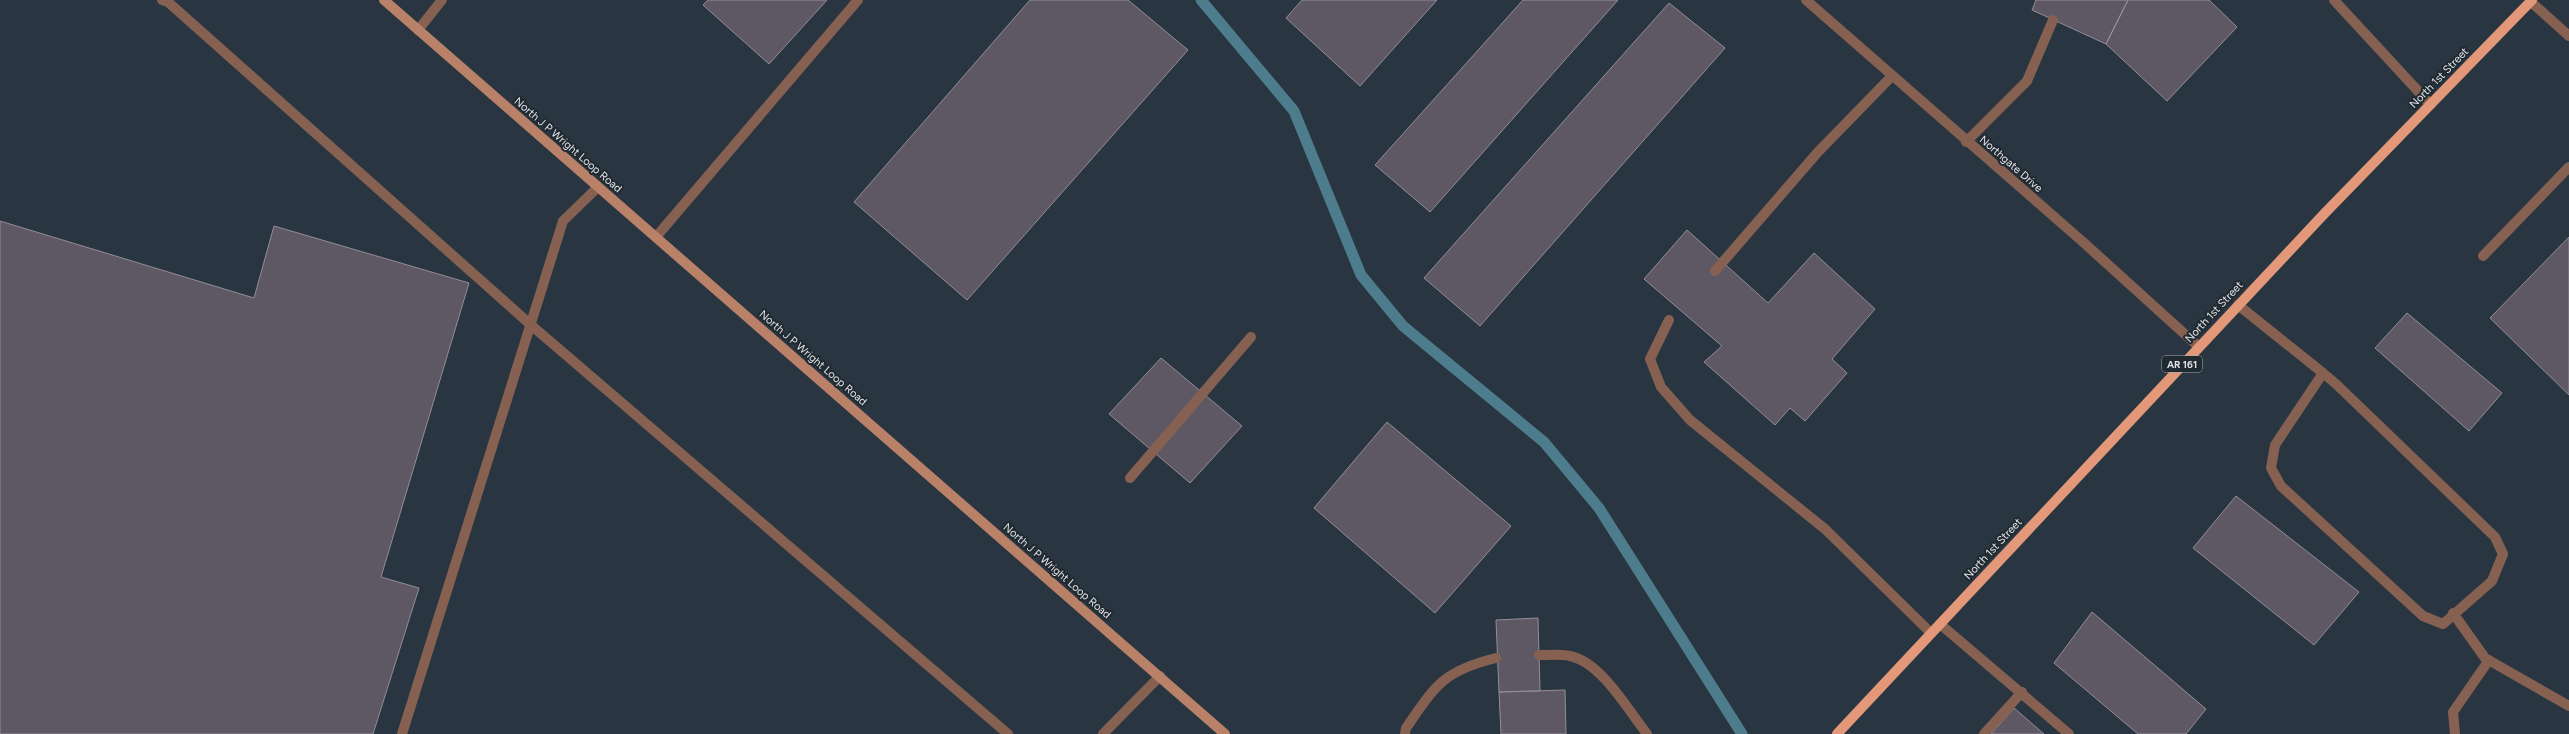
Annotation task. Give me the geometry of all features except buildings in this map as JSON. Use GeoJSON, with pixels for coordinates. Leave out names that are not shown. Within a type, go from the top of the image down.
{"type":"FeatureCollection","features":[{"type":"Feature","properties":{"kind":"main road","name":"North J P Wright Loop Road"},"geometry":{"type":"LineString","coordinates":[[384,0],[1225,734]]}},
{"type":"Feature","properties":{"kind":"main road","name":"North 1st Street"},"geometry":{"type":"LineString","coordinates":[[1838,734],[2238,304],[2531,1]]}},
{"type":"Feature","properties":{"kind":"street"},"geometry":{"type":"LineString","coordinates":[[162,0],[168,2],[530,325],[1008,734]]}},
{"type":"Feature","properties":{"kind":"street"},"geometry":{"type":"LineString","coordinates":[[418,30],[442,0]]}},
{"type":"Feature","properties":{"kind":"street"},"geometry":{"type":"LineString","coordinates":[[656,237],[858,0]]}},
{"type":"Feature","properties":{"kind":"street","name":"Northgate Drive"},"geometry":{"type":"LineString","coordinates":[[1806,0],[1966,142],[2083,242],[2199,347]]}},
{"type":"Feature","properties":{"kind":"street"},"geometry":{"type":"LineString","coordinates":[[2334,0],[2430,104]]}},
{"type":"Feature","properties":{"kind":"street"},"geometry":{"type":"LineString","coordinates":[[2531,1],[2569,36]]}},
{"type":"Feature","properties":{"kind":"street"},"geometry":{"type":"LineString","coordinates":[[1966,142],[2027,82],[2053,20]]}},
{"type":"Feature","properties":{"kind":"street"},"geometry":{"type":"LineString","coordinates":[[1715,271],[1818,152],[1892,76]]}},
{"type":"Feature","properties":{"kind":"street"},"geometry":{"type":"LineString","coordinates":[[2483,256],[2569,167]]}},
{"type":"Feature","properties":{"kind":"street"},"geometry":{"type":"LineString","coordinates":[[402,734],[563,221],[598,187]]}},
{"type":"Feature","properties":{"kind":"street"},"geometry":{"type":"LineString","coordinates":[[2238,304],[2323,373],[2495,538],[2503,554],[2492,581],[2453,613],[2443,624],[2423,616],[2281,486],[2270,468],[2275,445],[2323,373]]}},
{"type":"Feature","properties":{"kind":"street"},"geometry":{"type":"LineString","coordinates":[[1669,320],[1650,358],[1662,387],[1690,420],[1825,530],[1931,633]]}},
{"type":"Feature","properties":{"kind":"street"},"geometry":{"type":"LineString","coordinates":[[1130,478],[1251,337]]}},
{"type":"Feature","properties":{"kind":"street"},"geometry":{"type":"LineString","coordinates":[[2453,613],[2489,660],[2569,706]]}},
{"type":"Feature","properties":{"kind":"street"},"geometry":{"type":"LineString","coordinates":[[1940,624],[2022,692],[2069,734]]}},
{"type":"Feature","properties":{"kind":"street"},"geometry":{"type":"LineString","coordinates":[[1539,654],[1570,656],[1587,662],[1600,673],[1647,734]]}},
{"type":"Feature","properties":{"kind":"street"},"geometry":{"type":"LineString","coordinates":[[1405,734],[1406,728],[1441,682],[1455,671],[1496,658]]}},
{"type":"Feature","properties":{"kind":"street"},"geometry":{"type":"LineString","coordinates":[[2454,734],[2453,712],[2489,660]]}},
{"type":"Feature","properties":{"kind":"street"},"geometry":{"type":"LineString","coordinates":[[1103,734],[1160,676]]}},
{"type":"Feature","properties":{"kind":"street"},"geometry":{"type":"LineString","coordinates":[[1984,734],[2022,692]]}},
{"type":"Feature","properties":{"kind":"shaded area"},"geometry":{"type":"Polygon","coordinates":[[[0,0],[2569,0],[2569,734],[0,734],[0,0]]]}},
{"type":"Feature","properties":{"kind":"waterway"},"geometry":{"type":"LineString","coordinates":[[1201,0],[1294,111],[1361,275],[1403,326],[1544,442],[1599,508],[1742,734]]}}]}
